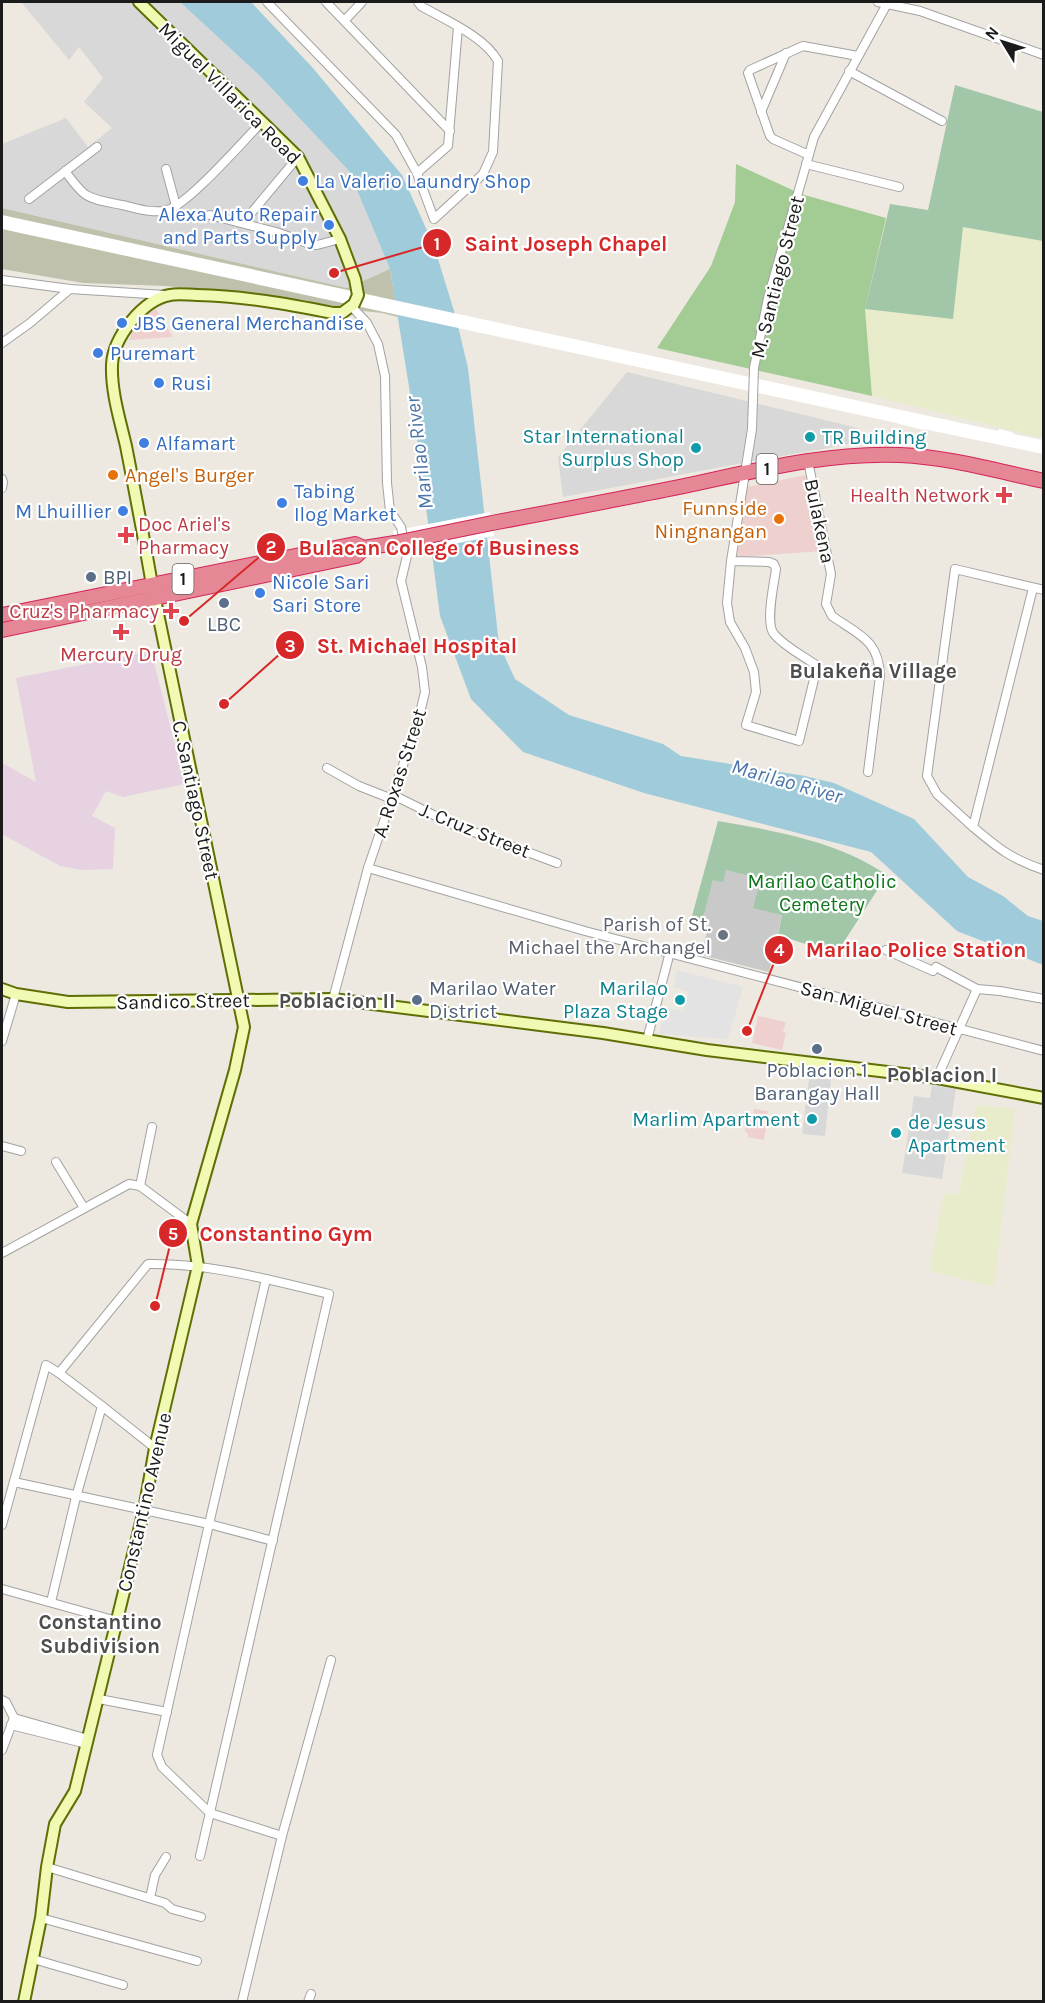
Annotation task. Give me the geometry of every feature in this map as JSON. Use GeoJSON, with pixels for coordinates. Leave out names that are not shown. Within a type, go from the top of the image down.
{"type":"FeatureCollection","features":[{"type":"Feature","properties":{"kind":"highway","name":"1"},"geometry":{"type":"LineString","coordinates":[[2,630],[356,544],[364,548],[396,543],[808,461],[872,455],[924,457],[1044,481]]}},
{"type":"Feature","properties":{"kind":"highway","name":"1"},"geometry":{"type":"LineString","coordinates":[[2,615],[153,592]]}},
{"type":"Feature","properties":{"kind":"main road","name":"Miguel Villarica Road"},"geometry":{"type":"LineString","coordinates":[[139,2],[298,157],[340,239],[355,279],[358,296],[352,307]]}},
{"type":"Feature","properties":{"kind":"main road"},"geometry":{"type":"LineString","coordinates":[[153,592],[142,524],[114,392],[112,365],[116,347],[123,333],[147,306],[169,295],[265,300],[333,313],[342,313],[352,307]]}},
{"type":"Feature","properties":{"kind":"main road","name":"C. Santiago Street"},"geometry":{"type":"LineString","coordinates":[[153,592],[239,1001]]}},
{"type":"Feature","properties":{"kind":"main road","name":"Sandico Street"},"geometry":{"type":"LineString","coordinates":[[2,989],[16,994],[68,1002],[333,999],[603,1033],[707,1050],[937,1078],[1044,1098]]}},
{"type":"Feature","properties":{"kind":"main road","name":"Constantino Avenue"},"geometry":{"type":"LineString","coordinates":[[24,2001],[41,1917],[55,1824],[75,1791],[88,1742],[144,1510],[155,1448],[198,1266],[191,1224],[235,1070],[244,1027],[239,1001]]}},
{"type":"Feature","properties":{"kind":"street"},"geometry":{"type":"LineString","coordinates":[[267,2],[396,135],[417,173],[434,219],[483,174],[493,152],[498,61],[491,51],[418,2]]}},
{"type":"Feature","properties":{"kind":"street"},"geometry":{"type":"LineString","coordinates":[[326,2],[450,131]]}},
{"type":"Feature","properties":{"kind":"street"},"geometry":{"type":"LineString","coordinates":[[345,20],[362,2]]}},
{"type":"Feature","properties":{"kind":"street"},"geometry":{"type":"LineString","coordinates":[[884,2],[920,11],[1044,55]]}},
{"type":"Feature","properties":{"kind":"street","name":"M. Santiago Street"},"geometry":{"type":"LineString","coordinates":[[731,561],[774,564],[776,569],[770,619],[772,632],[816,665],[799,741],[746,725],[756,692],[754,672],[745,648],[730,622],[727,603],[731,561],[752,429],[753,368],[768,298],[814,137],[884,2]]}},
{"type":"Feature","properties":{"kind":"street"},"geometry":{"type":"LineString","coordinates":[[417,173],[448,146],[458,27]]}},
{"type":"Feature","properties":{"kind":"street"},"geometry":{"type":"LineString","coordinates":[[808,155],[770,136],[748,74],[750,70],[765,61],[803,46],[858,56]]}},
{"type":"Feature","properties":{"kind":"street"},"geometry":{"type":"LineString","coordinates":[[761,112],[786,53]]}},
{"type":"Feature","properties":{"kind":"street"},"geometry":{"type":"LineString","coordinates":[[849,71],[942,121]]}},
{"type":"Feature","properties":{"kind":"street"},"geometry":{"type":"LineString","coordinates":[[65,171],[80,192],[89,198],[155,212],[168,210],[187,199],[262,122]]}},
{"type":"Feature","properties":{"kind":"street"},"geometry":{"type":"LineString","coordinates":[[29,199],[97,147]]}},
{"type":"Feature","properties":{"kind":"street"},"geometry":{"type":"LineString","coordinates":[[243,223],[298,157]]}},
{"type":"Feature","properties":{"kind":"street"},"geometry":{"type":"LineString","coordinates":[[806,164],[899,187]]}},
{"type":"Feature","properties":{"kind":"street"},"geometry":{"type":"LineString","coordinates":[[166,169],[176,207]]}},
{"type":"Feature","properties":{"kind":"street"},"geometry":{"type":"LineString","coordinates":[[210,215],[276,232],[310,244],[317,245],[340,239]]}},
{"type":"Feature","properties":{"kind":"street"},"geometry":{"type":"LineString","coordinates":[[2,279],[70,289],[169,295]]}},
{"type":"Feature","properties":{"kind":"street"},"geometry":{"type":"LineString","coordinates":[[2,343],[70,289]]}},
{"type":"Feature","properties":{"kind":"street","name":"A. Roxas Street"},"geometry":{"type":"LineString","coordinates":[[333,999],[368,868],[418,721],[424,692],[422,667],[401,581],[407,556],[401,527],[390,512],[387,483],[385,376],[378,344],[367,322],[352,307]]}},
{"type":"Feature","properties":{"kind":"street","name":"Bulakena"},"geometry":{"type":"LineString","coordinates":[[808,461],[831,574],[826,599],[828,611],[870,643],[880,662],[868,772]]}},
{"type":"Feature","properties":{"kind":"street"},"geometry":{"type":"LineString","coordinates":[[2,479],[2,488]]}},
{"type":"Feature","properties":{"kind":"street"},"geometry":{"type":"LineString","coordinates":[[1044,590],[955,569],[927,776],[937,794],[1006,855],[1044,870]]}},
{"type":"Feature","properties":{"kind":"street"},"geometry":{"type":"LineString","coordinates":[[973,827],[1034,588]]}},
{"type":"Feature","properties":{"kind":"street","name":"J. Cruz Street"},"geometry":{"type":"LineString","coordinates":[[327,768],[359,786],[393,797],[452,824],[557,862]]}},
{"type":"Feature","properties":{"kind":"street","name":"San Miguel Street"},"geometry":{"type":"LineString","coordinates":[[368,868],[585,931],[1044,1051]]}},
{"type":"Feature","properties":{"kind":"street"},"geometry":{"type":"LineString","coordinates":[[886,950],[933,971],[936,967],[977,989],[1044,999]]}},
{"type":"Feature","properties":{"kind":"street"},"geometry":{"type":"LineString","coordinates":[[647,1040],[670,952]]}},
{"type":"Feature","properties":{"kind":"street"},"geometry":{"type":"LineString","coordinates":[[937,1078],[977,989]]}},
{"type":"Feature","properties":{"kind":"street"},"geometry":{"type":"LineString","coordinates":[[2,1041],[16,994]]}},
{"type":"Feature","properties":{"kind":"street"},"geometry":{"type":"LineString","coordinates":[[140,1186],[152,1127]]}},
{"type":"Feature","properties":{"kind":"street"},"geometry":{"type":"LineString","coordinates":[[2,1146],[21,1151]]}},
{"type":"Feature","properties":{"kind":"street"},"geometry":{"type":"LineString","coordinates":[[56,1162],[84,1208]]}},
{"type":"Feature","properties":{"kind":"street"},"geometry":{"type":"LineString","coordinates":[[2,1253],[129,1184],[140,1186],[191,1224]]}},
{"type":"Feature","properties":{"kind":"street"},"geometry":{"type":"LineString","coordinates":[[59,1373],[146,1265],[198,1266],[329,1294],[200,1856]]}},
{"type":"Feature","properties":{"kind":"street"},"geometry":{"type":"LineString","coordinates":[[266,1279],[158,1749],[162,1767],[210,1813],[282,1836]]}},
{"type":"Feature","properties":{"kind":"street"},"geometry":{"type":"LineString","coordinates":[[2,1525],[46,1365],[155,1448]]}},
{"type":"Feature","properties":{"kind":"street"},"geometry":{"type":"LineString","coordinates":[[51,1602],[76,1497],[102,1406]]}},
{"type":"Feature","properties":{"kind":"street"},"geometry":{"type":"LineString","coordinates":[[14,1482],[208,1524],[273,1541]]}},
{"type":"Feature","properties":{"kind":"street"},"geometry":{"type":"LineString","coordinates":[[2,1589],[117,1621]]}},
{"type":"Feature","properties":{"kind":"street"},"geometry":{"type":"LineString","coordinates":[[242,2001],[282,1836],[331,1660]]}},
{"type":"Feature","properties":{"kind":"street"},"geometry":{"type":"LineString","coordinates":[[99,1699],[167,1712]]}},
{"type":"Feature","properties":{"kind":"street"},"geometry":{"type":"LineString","coordinates":[[2,1700],[6,1701],[13,1722],[2,1750]]}},
{"type":"Feature","properties":{"kind":"street"},"geometry":{"type":"LineString","coordinates":[[13,1722],[88,1742]]}},
{"type":"Feature","properties":{"kind":"street"},"geometry":{"type":"LineString","coordinates":[[150,1898],[155,1875],[165,1857]]}},
{"type":"Feature","properties":{"kind":"street"},"geometry":{"type":"LineString","coordinates":[[47,1867],[150,1898],[165,1903],[172,1909],[201,1917]]}},
{"type":"Feature","properties":{"kind":"street"},"geometry":{"type":"LineString","coordinates":[[41,1917],[197,1961]]}},
{"type":"Feature","properties":{"kind":"street"},"geometry":{"type":"LineString","coordinates":[[33,1959],[123,1985]]}},
{"type":"Feature","properties":{"kind":"shaded area"},"geometry":{"type":"Polygon","coordinates":[[[21,2],[180,2],[261,77],[349,171],[390,269],[347,288],[2,208],[2,144],[66,118],[88,147],[112,128],[84,102],[103,78],[79,47],[69,60],[21,2]]]}},
{"type":"Feature","properties":{"kind":"shaded area"},"geometry":{"type":"Polygon","coordinates":[[[2,208],[347,288],[390,269],[398,317],[255,294],[165,286],[83,283],[2,269],[2,208]]]}},
{"type":"Feature","properties":{"kind":"shaded area"},"geometry":{"type":"Polygon","coordinates":[[[962,227],[1043,241],[1043,438],[872,396],[865,309],[952,318],[962,227]]]}},
{"type":"Feature","properties":{"kind":"shaded area"},"geometry":{"type":"Polygon","coordinates":[[[156,309],[173,337],[129,340],[133,330],[143,318],[156,309]]]}},
{"type":"Feature","properties":{"kind":"shaded area"},"geometry":{"type":"Polygon","coordinates":[[[627,372],[858,428],[857,443],[563,497],[558,457],[627,372]]]}},
{"type":"Feature","properties":{"kind":"shaded area","name":"Funnside Ningnangan"},"geometry":{"type":"Polygon","coordinates":[[[806,475],[824,551],[737,557],[747,487],[806,475]]]}},
{"type":"Feature","properties":{"kind":"shaded area"},"geometry":{"type":"Polygon","coordinates":[[[151,651],[185,784],[123,797],[106,791],[92,816],[115,828],[113,869],[81,870],[60,866],[2,834],[2,763],[36,782],[16,678],[151,651]]]}},
{"type":"Feature","properties":{"kind":"shaded area"},"geometry":{"type":"Polygon","coordinates":[[[726,870],[761,879],[782,915],[769,972],[701,955],[710,921],[703,919],[713,880],[726,870]]]}},
{"type":"Feature","properties":{"kind":"shaded area"},"geometry":{"type":"Polygon","coordinates":[[[677,970],[743,987],[728,1039],[659,1034],[666,1008],[683,1011],[689,992],[673,987],[677,970]]]}},
{"type":"Feature","properties":{"kind":"shaded area"},"geometry":{"type":"Polygon","coordinates":[[[758,1016],[786,1022],[782,1050],[752,1043],[758,1016]]]}},
{"type":"Feature","properties":{"kind":"shaded area"},"geometry":{"type":"Polygon","coordinates":[[[809,1079],[831,1079],[825,1136],[802,1134],[809,1079]]]}},
{"type":"Feature","properties":{"kind":"shaded area"},"geometry":{"type":"Polygon","coordinates":[[[932,1085],[956,1089],[942,1179],[902,1173],[914,1096],[930,1098],[932,1085]]]}},
{"type":"Feature","properties":{"kind":"shaded area"},"geometry":{"type":"Polygon","coordinates":[[[976,1105],[1015,1109],[994,1287],[930,1271],[943,1194],[959,1194],[976,1105]]]}},
{"type":"Feature","properties":{"kind":"shaded area"},"geometry":{"type":"Polygon","coordinates":[[[754,1109],[768,1111],[764,1140],[748,1137],[748,1133],[745,1132],[746,1121],[753,1121],[754,1109]]]}},
{"type":"Feature","properties":{"kind":"green space"},"geometry":{"type":"Polygon","coordinates":[[[955,85],[1043,112],[1043,241],[963,227],[953,319],[865,309],[890,204],[928,210],[955,85]]]}},
{"type":"Feature","properties":{"kind":"green space"},"geometry":{"type":"Polygon","coordinates":[[[736,164],[801,194],[886,218],[865,309],[872,396],[657,348],[711,266],[735,202],[736,164]]]}},
{"type":"Feature","properties":{"kind":"green space","name":"Marilao Catholic Cemetery"},"geometry":{"type":"Polygon","coordinates":[[[718,821],[806,839],[848,854],[887,875],[836,954],[778,935],[782,915],[753,908],[761,879],[726,870],[723,882],[713,880],[703,919],[692,916],[718,821]]]}},
{"type":"Feature","properties":{"kind":"water","name":"Marilao River"},"geometry":{"type":"Polygon","coordinates":[[[180,2],[251,2],[312,67],[402,175],[434,246],[455,314],[468,368],[499,644],[515,679],[569,715],[663,744],[681,756],[805,776],[834,783],[914,819],[968,877],[1003,896],[1028,916],[1043,921],[1043,965],[957,931],[871,852],[644,793],[523,752],[471,699],[440,616],[416,430],[390,269],[349,171],[261,77],[180,2]]]}},
{"type":"Feature","properties":{"kind":"pier"},"geometry":{"type":"Polygon","coordinates":[[[2,215],[998,431],[999,429],[1043,440],[1043,454],[923,430],[2,229],[2,215]]]}},
{"type":"Feature","properties":{"kind":"pier"},"geometry":{"type":"Polygon","coordinates":[[[490,512],[494,536],[398,555],[393,531],[490,512]]]}},
{"type":"Feature","properties":{"kind":"place","name":"La Valerio Laundry Shop"},"geometry":{"type":"Point","coordinates":[303,181]}},
{"type":"Feature","properties":{"kind":"place","name":"Alexa Auto Repair and Parts Supply"},"geometry":{"type":"Point","coordinates":[329,225]}},
{"type":"Feature","properties":{"kind":"place","name":"Saint Joseph Chapel"},"geometry":{"type":"Point","coordinates":[334,273]}},
{"type":"Feature","properties":{"kind":"place","name":"JBS General Merchandise"},"geometry":{"type":"Point","coordinates":[122,323]}},
{"type":"Feature","properties":{"kind":"place","name":"Puremart"},"geometry":{"type":"Point","coordinates":[98,353]}},
{"type":"Feature","properties":{"kind":"place","name":"Rusi"},"geometry":{"type":"Point","coordinates":[159,383]}},
{"type":"Feature","properties":{"kind":"place","name":"TR Building"},"geometry":{"type":"Point","coordinates":[810,437]}},
{"type":"Feature","properties":{"kind":"place","name":"Alfamart"},"geometry":{"type":"Point","coordinates":[144,443]}},
{"type":"Feature","properties":{"kind":"place","name":"Star International Surplus Shop"},"geometry":{"type":"Point","coordinates":[696,448]}},
{"type":"Feature","properties":{"kind":"place","name":"Angel's Burger"},"geometry":{"type":"Point","coordinates":[113,475]}},
{"type":"Feature","properties":{"kind":"place","name":"Health Network"},"geometry":{"type":"Point","coordinates":[1004,495]}},
{"type":"Feature","properties":{"kind":"place","name":"Tabing Ilog Market"},"geometry":{"type":"Point","coordinates":[282,503]}},
{"type":"Feature","properties":{"kind":"place","name":"M Lhuillier"},"geometry":{"type":"Point","coordinates":[123,511]}},
{"type":"Feature","properties":{"kind":"place","name":"Funnside Ningnangan"},"geometry":{"type":"Point","coordinates":[779,519]}},
{"type":"Feature","properties":{"kind":"place","name":"Doc Ariel's Pharmacy"},"geometry":{"type":"Point","coordinates":[126,535]}},
{"type":"Feature","properties":{"kind":"place","name":"BPI"},"geometry":{"type":"Point","coordinates":[91,577]}},
{"type":"Feature","properties":{"kind":"place","name":"Nicole Sari Sari Store"},"geometry":{"type":"Point","coordinates":[260,593]}},
{"type":"Feature","properties":{"kind":"place","name":"LBC"},"geometry":{"type":"Point","coordinates":[224,603]}},
{"type":"Feature","properties":{"kind":"place","name":"Cruz's Pharmacy"},"geometry":{"type":"Point","coordinates":[171,611]}},
{"type":"Feature","properties":{"kind":"place","name":"Bulacan College of Business"},"geometry":{"type":"Point","coordinates":[184,621]}},
{"type":"Feature","properties":{"kind":"place","name":"Mercury Drug"},"geometry":{"type":"Point","coordinates":[121,632]}},
{"type":"Feature","properties":{"kind":"place","name":"St. Michael Hospital"},"geometry":{"type":"Point","coordinates":[224,704]}},
{"type":"Feature","properties":{"kind":"place","name":"Parish of St. Michael the Archangel"},"geometry":{"type":"Point","coordinates":[723,935]}},
{"type":"Feature","properties":{"kind":"place","name":"Marilao Water District"},"geometry":{"type":"Point","coordinates":[417,1000]}},
{"type":"Feature","properties":{"kind":"place","name":"Marilao Plaza Stage"},"geometry":{"type":"Point","coordinates":[680,1000]}},
{"type":"Feature","properties":{"kind":"place","name":"Marilao Police Station"},"geometry":{"type":"Point","coordinates":[747,1031]}},
{"type":"Feature","properties":{"kind":"place","name":"Poblacion 1 Barangay Hall"},"geometry":{"type":"Point","coordinates":[817,1049]}},
{"type":"Feature","properties":{"kind":"place","name":"Marlim Apartment"},"geometry":{"type":"Point","coordinates":[812,1119]}},
{"type":"Feature","properties":{"kind":"place","name":"de Jesus Apartment"},"geometry":{"type":"Point","coordinates":[896,1133]}},
{"type":"Feature","properties":{"kind":"place","name":"Constantino Gym"},"geometry":{"type":"Point","coordinates":[155,1306]}},
{"type":"Feature","properties":{"kind":"district","name":"Bulakeña Village"},"geometry":{"type":"Point","coordinates":[873,671]}},
{"type":"Feature","properties":{"kind":"district","name":"Poblacion II"},"geometry":{"type":"Point","coordinates":[337,1001]}},
{"type":"Feature","properties":{"kind":"district","name":"Poblacion I"},"geometry":{"type":"Point","coordinates":[942,1075]}},
{"type":"Feature","properties":{"kind":"district","name":"Constantino Subdivision"},"geometry":{"type":"Point","coordinates":[100,1634]}}]}
